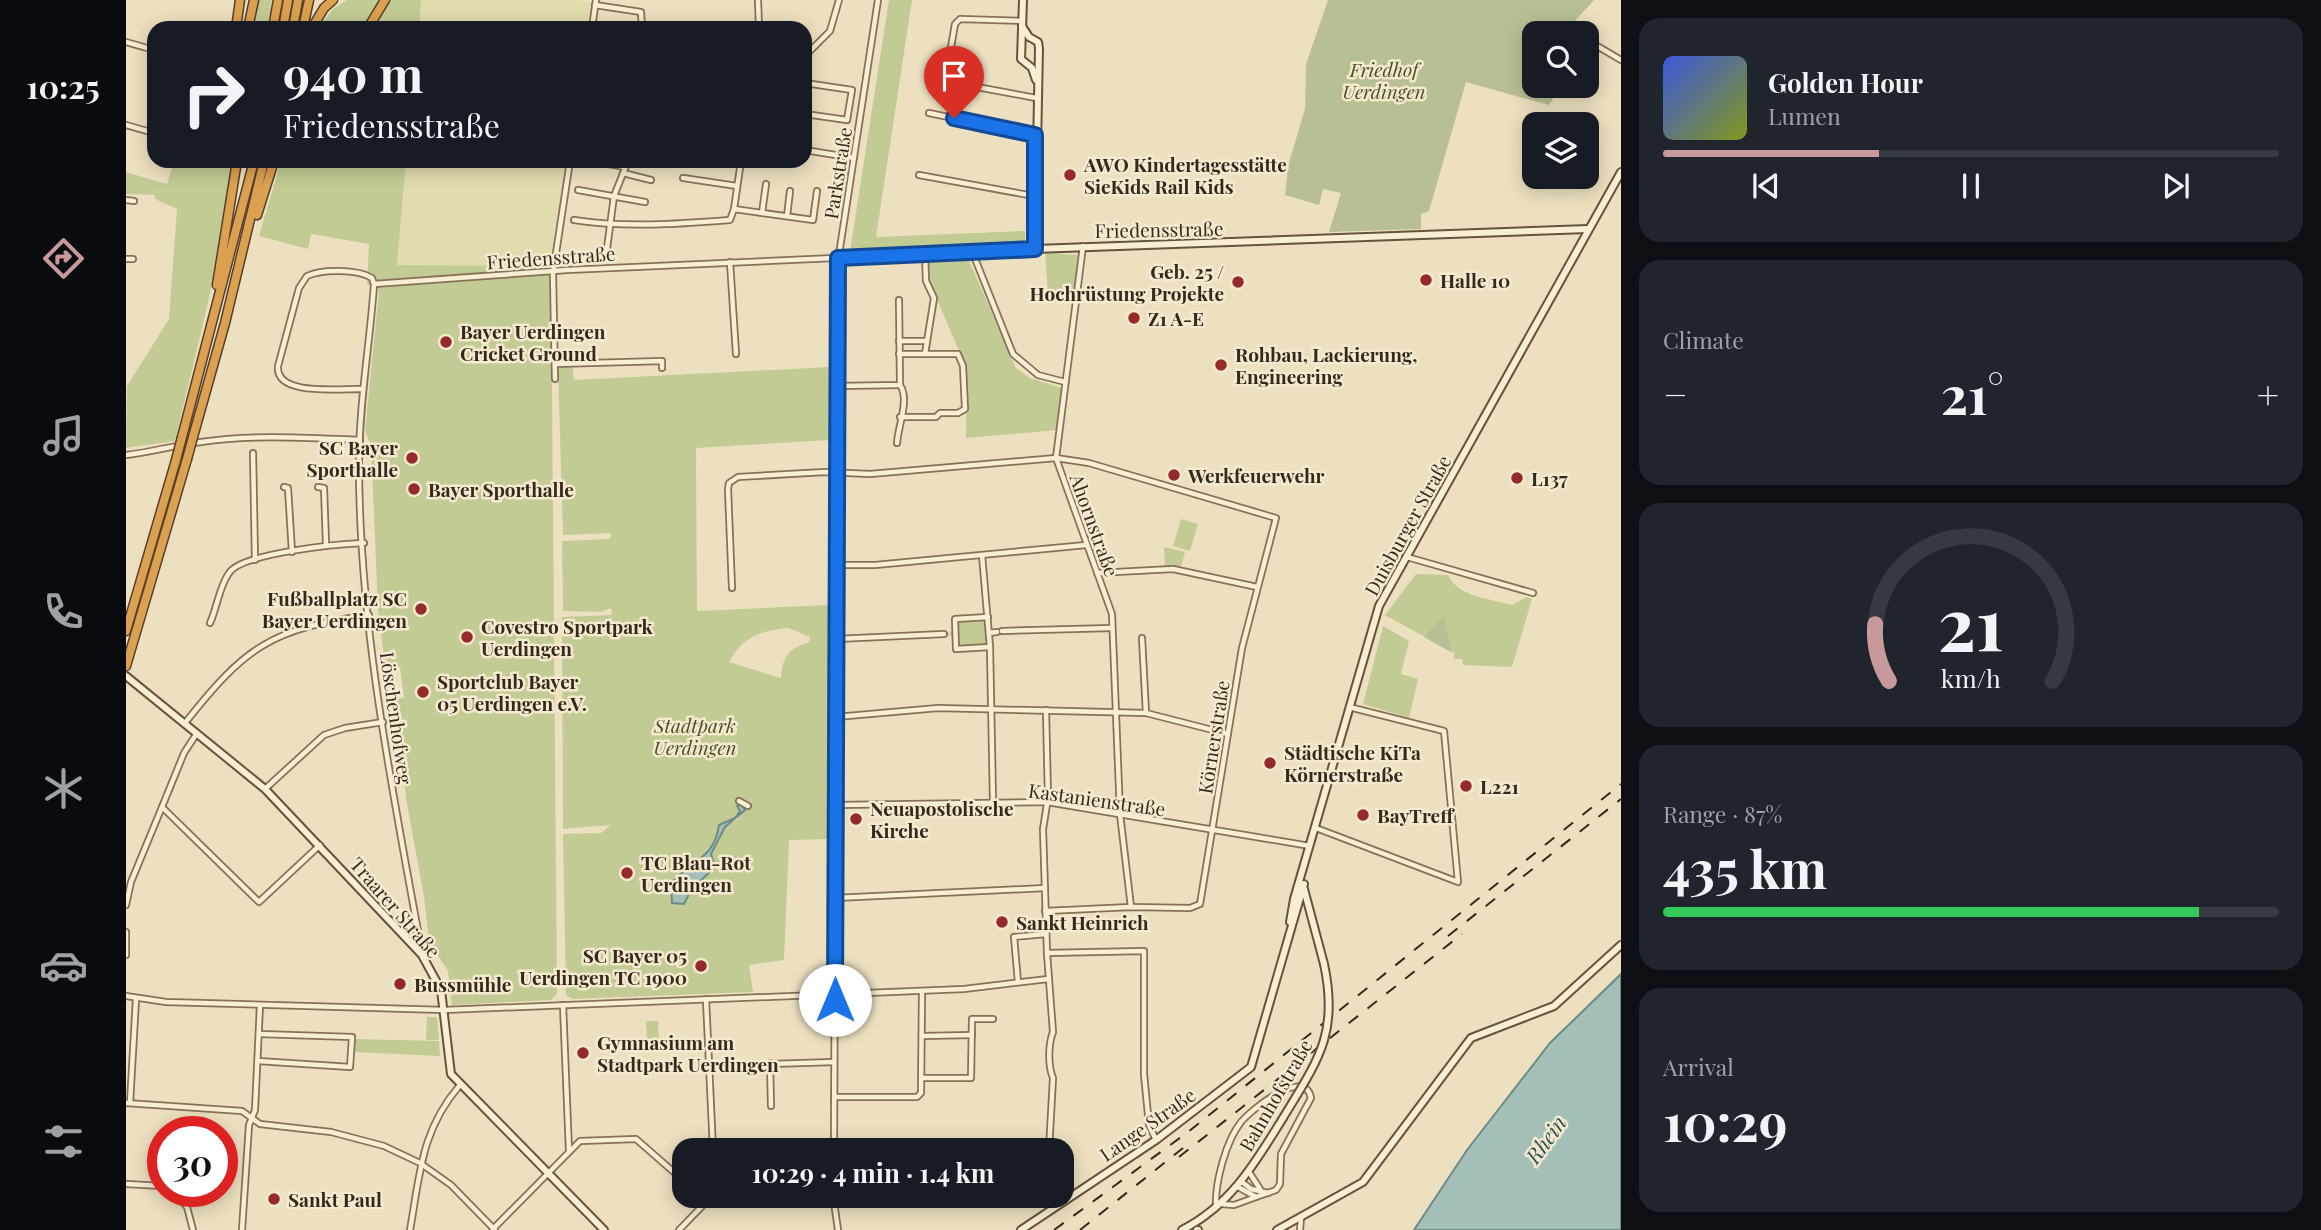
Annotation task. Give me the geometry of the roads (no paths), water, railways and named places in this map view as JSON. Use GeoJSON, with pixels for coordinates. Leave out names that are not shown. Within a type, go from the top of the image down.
{"type":"FeatureCollection","features":[{"type":"Feature","properties":{"kind":"highway"},"geometry":{"type":"LineString","coordinates":[[237,21],[240,0]]}},
{"type":"Feature","properties":{"kind":"highway"},"geometry":{"type":"LineString","coordinates":[[250,21],[254,0]]}},
{"type":"Feature","properties":{"kind":"highway"},"geometry":{"type":"LineString","coordinates":[[274,21],[278,0]]}},
{"type":"Feature","properties":{"kind":"highway"},"geometry":{"type":"LineString","coordinates":[[284,21],[288,0]]}},
{"type":"Feature","properties":{"kind":"highway"},"geometry":{"type":"LineString","coordinates":[[294,21],[298,0]]}},
{"type":"Feature","properties":{"kind":"highway"},"geometry":{"type":"LineString","coordinates":[[304,21],[309,0]]}},
{"type":"Feature","properties":{"kind":"highway"},"geometry":{"type":"LineString","coordinates":[[316,21],[324,8],[334,0]]}},
{"type":"Feature","properties":{"kind":"highway"},"geometry":{"type":"LineString","coordinates":[[372,21],[385,0]]}},
{"type":"Feature","properties":{"kind":"highway"},"geometry":{"type":"LineString","coordinates":[[216,309],[236,168]]}},
{"type":"Feature","properties":{"kind":"highway"},"geometry":{"type":"LineString","coordinates":[[230,214],[241,168]]}},
{"type":"Feature","properties":{"kind":"highway"},"geometry":{"type":"LineString","coordinates":[[126,631],[176,460],[252,168]]}},
{"type":"Feature","properties":{"kind":"highway"},"geometry":{"type":"LineString","coordinates":[[127,662],[187,459],[262,168]]}},
{"type":"Feature","properties":{"kind":"highway"},"geometry":{"type":"LineString","coordinates":[[244,247],[255,224],[272,168]]}},
{"type":"Feature","properties":{"kind":"main road"},"geometry":{"type":"LineString","coordinates":[[1023,0],[1020,42],[1023,63],[1031,68],[1037,82]]}},
{"type":"Feature","properties":{"kind":"main road"},"geometry":{"type":"LineString","coordinates":[[1022,23],[1029,37],[1038,42],[1035,249]]}},
{"type":"Feature","properties":{"kind":"main road"},"geometry":{"type":"LineString","coordinates":[[1020,42],[1029,37]]}},
{"type":"Feature","properties":{"kind":"main road"},"geometry":{"type":"LineString","coordinates":[[1023,63],[1033,64],[1038,60]]}},
{"type":"Feature","properties":{"kind":"main road","name":"Duisburger Straße"},"geometry":{"type":"LineString","coordinates":[[1252,1065],[1294,899],[1379,606],[1621,172]]}},
{"type":"Feature","properties":{"kind":"main road","name":"Friedensstraße"},"geometry":{"type":"LineString","coordinates":[[1035,249],[1588,229]]}},
{"type":"Feature","properties":{"kind":"main road","name":"Traarer Straße"},"geometry":{"type":"LineString","coordinates":[[126,676],[265,789],[410,942],[436,978],[444,1010],[448,1063],[460,1086],[604,1230]]}},
{"type":"Feature","properties":{"kind":"main road","name":"Bahnhofstraße"},"geometry":{"type":"LineString","coordinates":[[1182,1230],[1197,1228],[1240,1185],[1312,1070],[1325,1041],[1331,1007],[1324,964],[1309,914],[1304,884],[1306,863]]}},
{"type":"Feature","properties":{"kind":"main road","name":"Duisburger Straße"},"geometry":{"type":"LineString","coordinates":[[1290,922],[1304,884]]}},
{"type":"Feature","properties":{"kind":"main road"},"geometry":{"type":"LineString","coordinates":[[1294,913],[1299,910],[1309,914]]}},
{"type":"Feature","properties":{"kind":"main road"},"geometry":{"type":"LineString","coordinates":[[1277,1230],[1363,1182],[1471,1038],[1484,1031],[1539,1014],[1567,997],[1621,946]]}},
{"type":"Feature","properties":{"kind":"main road","name":"Lange Straße"},"geometry":{"type":"LineString","coordinates":[[1074,1194],[1156,1140],[1252,1065]]}},
{"type":"Feature","properties":{"kind":"main road","name":"Lange Straße"},"geometry":{"type":"LineString","coordinates":[[1021,1230],[1052,1208]]}},
{"type":"Feature","properties":{"kind":"street"},"geometry":{"type":"LineString","coordinates":[[758,0],[759,21]]}},
{"type":"Feature","properties":{"kind":"street"},"geometry":{"type":"LineString","coordinates":[[812,49],[830,31],[839,0]]}},
{"type":"Feature","properties":{"kind":"street","name":"Parkstraße"},"geometry":{"type":"LineString","coordinates":[[834,1138],[838,258],[878,0]]}},
{"type":"Feature","properties":{"kind":"street"},"geometry":{"type":"LineString","coordinates":[[593,21],[596,2],[640,12],[641,21]]}},
{"type":"Feature","properties":{"kind":"street"},"geometry":{"type":"LineString","coordinates":[[1022,23],[960,19],[955,24],[946,76],[950,82],[1036,98]]}},
{"type":"Feature","properties":{"kind":"street"},"geometry":{"type":"LineString","coordinates":[[126,42],[147,48]]}},
{"type":"Feature","properties":{"kind":"street"},"geometry":{"type":"LineString","coordinates":[[1599,47],[1621,60]]}},
{"type":"Feature","properties":{"kind":"street"},"geometry":{"type":"LineString","coordinates":[[812,84],[852,90],[847,120],[812,115]]}},
{"type":"Feature","properties":{"kind":"street"},"geometry":{"type":"LineString","coordinates":[[929,113],[1035,135]]}},
{"type":"Feature","properties":{"kind":"street"},"geometry":{"type":"LineString","coordinates":[[126,125],[147,131]]}},
{"type":"Feature","properties":{"kind":"street"},"geometry":{"type":"LineString","coordinates":[[812,151],[854,158]]}},
{"type":"Feature","properties":{"kind":"street"},"geometry":{"type":"LineString","coordinates":[[555,379],[553,273],[569,168]]}},
{"type":"Feature","properties":{"kind":"street"},"geometry":{"type":"LineString","coordinates":[[618,168],[651,180]]}},
{"type":"Feature","properties":{"kind":"street"},"geometry":{"type":"LineString","coordinates":[[574,220],[612,225],[730,220],[740,168]]}},
{"type":"Feature","properties":{"kind":"street"},"geometry":{"type":"LineString","coordinates":[[607,256],[614,196],[624,170]]}},
{"type":"Feature","properties":{"kind":"street"},"geometry":{"type":"LineString","coordinates":[[919,175],[1034,196]]}},
{"type":"Feature","properties":{"kind":"street"},"geometry":{"type":"LineString","coordinates":[[683,178],[737,186]]}},
{"type":"Feature","properties":{"kind":"street"},"geometry":{"type":"LineString","coordinates":[[762,213],[766,184]]}},
{"type":"Feature","properties":{"kind":"street"},"geometry":{"type":"LineString","coordinates":[[578,190],[645,202]]}},
{"type":"Feature","properties":{"kind":"street"},"geometry":{"type":"LineString","coordinates":[[787,216],[790,191]]}},
{"type":"Feature","properties":{"kind":"street"},"geometry":{"type":"LineString","coordinates":[[734,209],[813,220],[817,191]]}},
{"type":"Feature","properties":{"kind":"street"},"geometry":{"type":"LineString","coordinates":[[126,200],[134,201]]}},
{"type":"Feature","properties":{"kind":"street","name":"Ahornstraße"},"geometry":{"type":"LineString","coordinates":[[1083,246],[1056,458],[1112,614],[1120,814],[1131,906]]}},
{"type":"Feature","properties":{"kind":"street","name":"Friedensstraße"},"geometry":{"type":"LineString","coordinates":[[374,284],[730,262],[1035,249]]}},
{"type":"Feature","properties":{"kind":"street"},"geometry":{"type":"LineString","coordinates":[[972,251],[1013,354],[1038,375],[1065,382]]}},
{"type":"Feature","properties":{"kind":"street"},"geometry":{"type":"LineString","coordinates":[[925,254],[926,281],[934,298],[925,354]]}},
{"type":"Feature","properties":{"kind":"street"},"geometry":{"type":"LineString","coordinates":[[126,259],[133,259]]}},
{"type":"Feature","properties":{"kind":"street"},"geometry":{"type":"LineString","coordinates":[[730,262],[736,354]]}},
{"type":"Feature","properties":{"kind":"street"},"geometry":{"type":"LineString","coordinates":[[363,389],[289,386],[279,378],[278,372],[299,288],[307,276],[318,272],[364,274],[372,278],[374,284]]}},
{"type":"Feature","properties":{"kind":"street","name":"Löschenhofweg"},"geometry":{"type":"LineString","coordinates":[[374,284],[360,440],[363,543],[383,722],[418,931],[410,942]]}},
{"type":"Feature","properties":{"kind":"street"},"geometry":{"type":"LineString","coordinates":[[897,443],[903,390],[900,385],[899,300]]}},
{"type":"Feature","properties":{"kind":"street"},"geometry":{"type":"LineString","coordinates":[[899,341],[925,341]]}},
{"type":"Feature","properties":{"kind":"street"},"geometry":{"type":"LineString","coordinates":[[899,354],[958,354],[963,366],[965,410],[958,413],[940,413],[936,417],[900,417]]}},
{"type":"Feature","properties":{"kind":"street"},"geometry":{"type":"LineString","coordinates":[[555,364],[662,361],[662,368]]}},
{"type":"Feature","properties":{"kind":"street"},"geometry":{"type":"LineString","coordinates":[[838,386],[900,385]]}},
{"type":"Feature","properties":{"kind":"street"},"geometry":{"type":"LineString","coordinates":[[126,455],[160,452],[200,442],[251,437],[360,440]]}},
{"type":"Feature","properties":{"kind":"street"},"geometry":{"type":"LineString","coordinates":[[253,453],[255,560]]}},
{"type":"Feature","properties":{"kind":"street"},"geometry":{"type":"LineString","coordinates":[[732,587],[728,489],[733,478],[870,474],[1056,458]]}},
{"type":"Feature","properties":{"kind":"street","name":"Körnerstraße"},"geometry":{"type":"LineString","coordinates":[[1056,458],[1089,463],[1276,517],[1242,648],[1200,904],[1190,908],[1141,909],[1131,906]]}},
{"type":"Feature","properties":{"kind":"street"},"geometry":{"type":"LineString","coordinates":[[318,486],[324,488],[326,544]]}},
{"type":"Feature","properties":{"kind":"street"},"geometry":{"type":"LineString","coordinates":[[284,487],[288,488],[292,552]]}},
{"type":"Feature","properties":{"kind":"street"},"geometry":{"type":"LineString","coordinates":[[210,623],[229,572],[241,563],[326,544],[363,543]]}},
{"type":"Feature","properties":{"kind":"street"},"geometry":{"type":"LineString","coordinates":[[836,565],[875,565],[1086,545]]}},
{"type":"Feature","properties":{"kind":"street"},"geometry":{"type":"LineString","coordinates":[[982,555],[990,648],[993,802]]}},
{"type":"Feature","properties":{"kind":"street"},"geometry":{"type":"LineString","coordinates":[[1407,557],[1532,593]]}},
{"type":"Feature","properties":{"kind":"street"},"geometry":{"type":"LineString","coordinates":[[1097,573],[1173,569],[1257,587]]}},
{"type":"Feature","properties":{"kind":"street"},"geometry":{"type":"LineString","coordinates":[[185,723],[226,672],[258,648],[309,625],[369,615]]}},
{"type":"Feature","properties":{"kind":"street"},"geometry":{"type":"LineString","coordinates":[[988,617],[954,619],[954,634],[956,649],[990,648]]}},
{"type":"Feature","properties":{"kind":"street"},"geometry":{"type":"LineString","coordinates":[[989,633],[1112,628]]}},
{"type":"Feature","properties":{"kind":"street"},"geometry":{"type":"LineString","coordinates":[[836,639],[944,634]]}},
{"type":"Feature","properties":{"kind":"street"},"geometry":{"type":"LineString","coordinates":[[1142,638],[1146,713]]}},
{"type":"Feature","properties":{"kind":"street"},"geometry":{"type":"LineString","coordinates":[[1315,828],[1458,882],[1444,731],[1349,707]]}},
{"type":"Feature","properties":{"kind":"street"},"geometry":{"type":"LineString","coordinates":[[836,718],[938,708],[1146,713],[1228,734]]}},
{"type":"Feature","properties":{"kind":"street"},"geometry":{"type":"LineString","coordinates":[[1046,710],[1047,802],[1043,829],[1048,979],[1053,1032],[1050,1040],[1053,1078],[1050,1138]]}},
{"type":"Feature","properties":{"kind":"street"},"geometry":{"type":"LineString","coordinates":[[265,789],[324,735],[345,727],[383,722]]}},
{"type":"Feature","properties":{"kind":"street"},"geometry":{"type":"LineString","coordinates":[[126,905],[131,882],[184,752],[197,733]]}},
{"type":"Feature","properties":{"kind":"street"},"geometry":{"type":"LineString","coordinates":[[739,801],[748,806]]}},
{"type":"Feature","properties":{"kind":"street","name":"Kastanienstraße"},"geometry":{"type":"LineString","coordinates":[[836,805],[1047,802],[1311,846]]}},
{"type":"Feature","properties":{"kind":"street"},"geometry":{"type":"LineString","coordinates":[[162,807],[259,902],[320,844]]}},
{"type":"Feature","properties":{"kind":"street"},"geometry":{"type":"LineString","coordinates":[[835,898],[1045,888]]}},
{"type":"Feature","properties":{"kind":"street"},"geometry":{"type":"LineString","coordinates":[[1045,911],[1131,906]]}},
{"type":"Feature","properties":{"kind":"street"},"geometry":{"type":"LineString","coordinates":[[126,932],[126,955]]}},
{"type":"Feature","properties":{"kind":"street"},"geometry":{"type":"LineString","coordinates":[[1018,982],[1014,937],[1046,934]]}},
{"type":"Feature","properties":{"kind":"street"},"geometry":{"type":"LineString","coordinates":[[1047,953],[1142,951],[1144,1074],[1149,1125],[1156,1140]]}},
{"type":"Feature","properties":{"kind":"street"},"geometry":{"type":"LineString","coordinates":[[126,996],[136,999],[260,1005],[444,1010],[964,989],[1048,979]]}},
{"type":"Feature","properties":{"kind":"street"},"geometry":{"type":"LineString","coordinates":[[834,1097],[917,1097],[922,1093],[922,994]]}},
{"type":"Feature","properties":{"kind":"street"},"geometry":{"type":"LineString","coordinates":[[136,999],[128,1103],[242,1111],[260,1124],[353,1137],[384,1146],[422,1165],[451,1185],[494,1229],[580,1142],[632,1138],[672,1171]]}},
{"type":"Feature","properties":{"kind":"street"},"geometry":{"type":"LineString","coordinates":[[706,999],[712,1138]]}},
{"type":"Feature","properties":{"kind":"street"},"geometry":{"type":"LineString","coordinates":[[242,1230],[249,1125],[258,1061],[260,1005]]}},
{"type":"Feature","properties":{"kind":"street"},"geometry":{"type":"LineString","coordinates":[[563,1005],[569,1152]]}},
{"type":"Feature","properties":{"kind":"street"},"geometry":{"type":"LineString","coordinates":[[922,1078],[971,1078],[972,1019],[993,1019]]}},
{"type":"Feature","properties":{"kind":"street"},"geometry":{"type":"LineString","coordinates":[[258,1061],[350,1067],[352,1037],[259,1034]]}},
{"type":"Feature","properties":{"kind":"street"},"geometry":{"type":"LineString","coordinates":[[922,1036],[972,1035]]}},
{"type":"Feature","properties":{"kind":"street"},"geometry":{"type":"LineString","coordinates":[[708,1066],[834,1062]]}},
{"type":"Feature","properties":{"kind":"street"},"geometry":{"type":"LineString","coordinates":[[770,1063],[771,1106]]}},
{"type":"Feature","properties":{"kind":"street"},"geometry":{"type":"LineString","coordinates":[[1298,1085],[1306,1089],[1311,1098],[1280,1154],[1280,1184],[1256,1197],[1234,1205],[1218,1206],[1216,1192],[1231,1139],[1242,1121],[1288,1087],[1298,1085]]}},
{"type":"Feature","properties":{"kind":"street"},"geometry":{"type":"LineString","coordinates":[[410,1230],[433,1123],[460,1086]]}},
{"type":"Feature","properties":{"kind":"street"},"geometry":{"type":"LineString","coordinates":[[1249,1172],[1266,1192]]}},
{"type":"Feature","properties":{"kind":"street"},"geometry":{"type":"LineString","coordinates":[[126,1185],[147,1186]]}},
{"type":"Feature","properties":{"kind":"street"},"geometry":{"type":"LineString","coordinates":[[1240,1185],[1266,1192]]}},
{"type":"Feature","properties":{"kind":"street"},"geometry":{"type":"LineString","coordinates":[[1240,1185],[1256,1197]]}},
{"type":"Feature","properties":{"kind":"street"},"geometry":{"type":"LineString","coordinates":[[187,1207],[193,1230]]}},
{"type":"Feature","properties":{"kind":"street"},"geometry":{"type":"LineString","coordinates":[[679,1230],[700,1208]]}},
{"type":"Feature","properties":{"kind":"street"},"geometry":{"type":"LineString","coordinates":[[835,1208],[838,1230]]}},
{"type":"Feature","properties":{"kind":"street"},"geometry":{"type":"LineString","coordinates":[[1300,1230],[1301,1218]]}},
{"type":"Feature","properties":{"kind":"water"},"geometry":{"type":"Polygon","coordinates":[[[741,804],[745,810],[725,827],[711,854],[715,867],[691,890],[684,904],[672,903],[671,884],[707,853],[719,825],[735,818],[740,811],[737,806],[741,804]]]}},
{"type":"Feature","properties":{"kind":"water","name":"Rhein"},"geometry":{"type":"Polygon","coordinates":[[[1621,974],[1621,1230],[1414,1230],[1467,1150],[1550,1043],[1621,974]]]}},
{"type":"Feature","properties":{"kind":"tunnel"},"geometry":{"type":"LineString","coordinates":[[944,634],[952,634]]}},
{"type":"Feature","properties":{"kind":"railway"},"geometry":{"type":"LineString","coordinates":[[1054,1230],[1188,1132],[1621,784]]}},
{"type":"Feature","properties":{"kind":"railway"},"geometry":{"type":"LineString","coordinates":[[1448,936],[1621,799]]}},
{"type":"Feature","properties":{"kind":"railway"},"geometry":{"type":"LineString","coordinates":[[1179,1157],[1462,934]]}},
{"type":"Feature","properties":{"kind":"railway"},"geometry":{"type":"LineString","coordinates":[[1080,1230],[1183,1148]]}},
{"type":"Feature","properties":{"kind":"place","name":"AWO Kindertagesstätte SieKids Rail Kids"},"geometry":{"type":"Point","coordinates":[1070,175]}},
{"type":"Feature","properties":{"kind":"place","name":"Halle 10"},"geometry":{"type":"Point","coordinates":[1426,280]}},
{"type":"Feature","properties":{"kind":"place","name":"Geb. 25 / Hochrüstung Projekte"},"geometry":{"type":"Point","coordinates":[1238,282]}},
{"type":"Feature","properties":{"kind":"place","name":"Z1 A-E"},"geometry":{"type":"Point","coordinates":[1134,318]}},
{"type":"Feature","properties":{"kind":"place","name":"Bayer Uerdingen Cricket Ground"},"geometry":{"type":"Point","coordinates":[446,342]}},
{"type":"Feature","properties":{"kind":"place","name":"Rohbau, Lackierung, Engineering"},"geometry":{"type":"Point","coordinates":[1221,365]}},
{"type":"Feature","properties":{"kind":"place","name":"SC Bayer Sporthalle"},"geometry":{"type":"Point","coordinates":[412,458]}},
{"type":"Feature","properties":{"kind":"place","name":"Werkfeuerwehr"},"geometry":{"type":"Point","coordinates":[1174,475]}},
{"type":"Feature","properties":{"kind":"place","name":"L137"},"geometry":{"type":"Point","coordinates":[1517,478]}},
{"type":"Feature","properties":{"kind":"place","name":"Bayer Sporthalle"},"geometry":{"type":"Point","coordinates":[414,489]}},
{"type":"Feature","properties":{"kind":"place","name":"Fußballplatz SC Bayer Uerdingen"},"geometry":{"type":"Point","coordinates":[421,609]}},
{"type":"Feature","properties":{"kind":"place","name":"Covestro Sportpark Uerdingen"},"geometry":{"type":"Point","coordinates":[467,637]}},
{"type":"Feature","properties":{"kind":"place","name":"Sportclub Bayer 05 Uerdingen e.V."},"geometry":{"type":"Point","coordinates":[423,692]}},
{"type":"Feature","properties":{"kind":"place","name":"Städtische KiTa Körnerstraße"},"geometry":{"type":"Point","coordinates":[1270,763]}},
{"type":"Feature","properties":{"kind":"place","name":"L221"},"geometry":{"type":"Point","coordinates":[1466,786]}},
{"type":"Feature","properties":{"kind":"place","name":"BayTreff"},"geometry":{"type":"Point","coordinates":[1363,815]}},
{"type":"Feature","properties":{"kind":"place","name":"Neuapostolische Kirche"},"geometry":{"type":"Point","coordinates":[856,819]}},
{"type":"Feature","properties":{"kind":"place","name":"TC Blau-Rot Uerdingen"},"geometry":{"type":"Point","coordinates":[627,873]}},
{"type":"Feature","properties":{"kind":"place","name":"Sankt Heinrich"},"geometry":{"type":"Point","coordinates":[1002,922]}},
{"type":"Feature","properties":{"kind":"place","name":"SC Bayer 05 Uerdingen TC 1900"},"geometry":{"type":"Point","coordinates":[701,966]}},
{"type":"Feature","properties":{"kind":"place","name":"Bussmühle"},"geometry":{"type":"Point","coordinates":[400,984]}},
{"type":"Feature","properties":{"kind":"place","name":"Gymnasium am Stadtpark Uerdingen"},"geometry":{"type":"Point","coordinates":[583,1053]}},
{"type":"Feature","properties":{"kind":"place","name":"Sankt Paul"},"geometry":{"type":"Point","coordinates":[274,1199]}},
{"type":"Feature","properties":{"kind":"park label","name":"Friedhof Uerdingen"},"geometry":{"type":"Point","coordinates":[1384,80]}},
{"type":"Feature","properties":{"kind":"park label","name":"Stadtpark Uerdingen"},"geometry":{"type":"Point","coordinates":[695,736]}}]}
